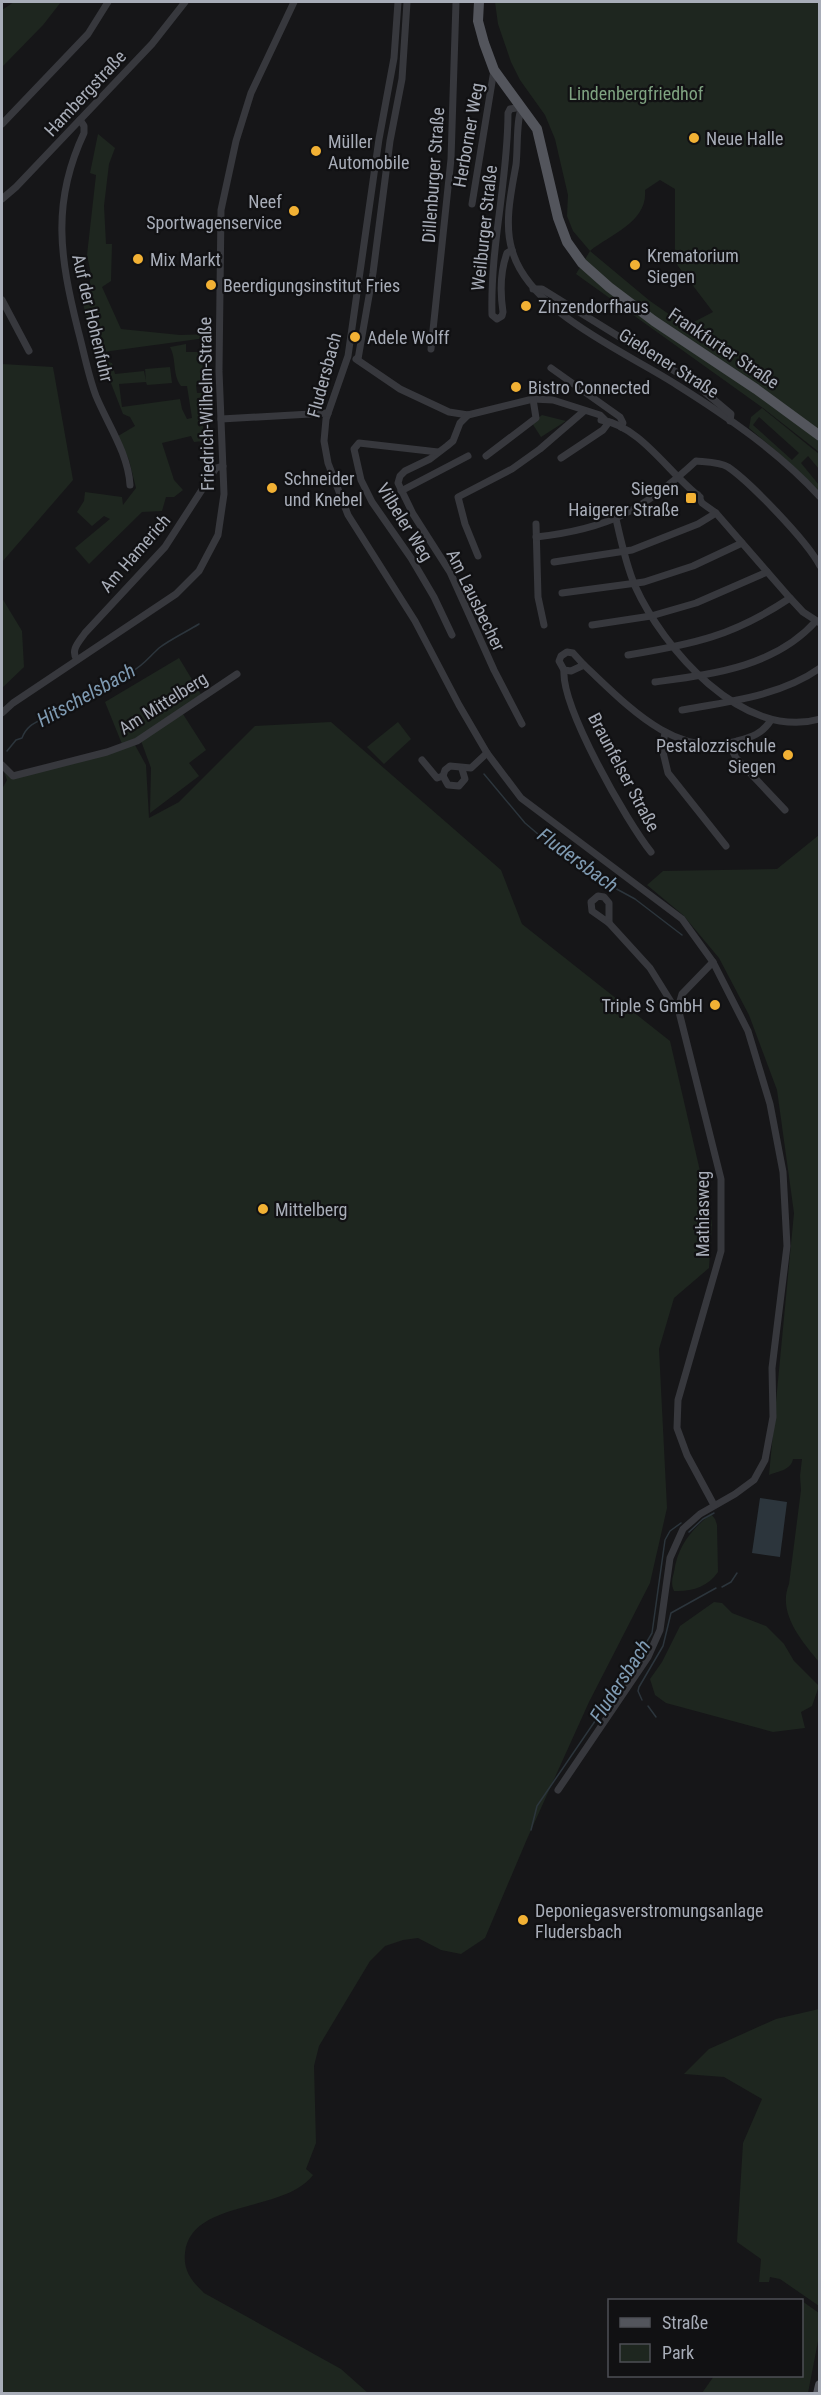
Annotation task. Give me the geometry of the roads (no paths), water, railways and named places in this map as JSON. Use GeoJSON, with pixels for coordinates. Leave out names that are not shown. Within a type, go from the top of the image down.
{"type":"FeatureCollection","features":[{"type":"Feature","properties":{"kind":"main road","name":"Frankfurter Straße"},"geometry":{"type":"LineString","coordinates":[[479,2],[478,21],[494,70],[537,129],[558,218],[564,234],[582,263],[654,321],[756,389],[819,436]]}},
{"type":"Feature","properties":{"kind":"main road"},"geometry":{"type":"LineString","coordinates":[[818,2394],[819,2385]]}},
{"type":"Feature","properties":{"kind":"street"},"geometry":{"type":"LineString","coordinates":[[2,124],[88,34],[108,2]]}},
{"type":"Feature","properties":{"kind":"street","name":"Hambergstraße"},"geometry":{"type":"LineString","coordinates":[[2,199],[16,188],[152,44],[185,2]]}},
{"type":"Feature","properties":{"kind":"street","name":"Friedrich-Wilhelm-Straße"},"geometry":{"type":"LineString","coordinates":[[2,713],[176,594],[199,571],[218,535],[224,494],[219,371],[221,210],[238,135],[251,93],[294,2]]}},
{"type":"Feature","properties":{"kind":"street","name":"Fludersbach"},"geometry":{"type":"LineString","coordinates":[[398,2],[394,58],[379,139],[348,356],[328,413],[324,441],[328,463],[348,514],[415,621],[487,753],[521,798],[682,919],[713,962],[748,1031],[770,1104],[783,1172],[787,1246],[772,1368],[773,1417],[765,1460],[754,1480],[735,1494],[714,1505],[683,1529],[670,1558],[660,1630],[648,1657],[558,1790]]}},
{"type":"Feature","properties":{"kind":"street","name":"Fludersbach"},"geometry":{"type":"LineString","coordinates":[[358,359],[373,273],[390,141],[402,79],[407,2]]}},
{"type":"Feature","properties":{"kind":"street","name":"Dillenburger Straße"},"geometry":{"type":"LineString","coordinates":[[431,349],[451,159],[456,2]]}},
{"type":"Feature","properties":{"kind":"street","name":"Herborner Weg"},"geometry":{"type":"LineString","coordinates":[[472,204],[494,70]]}},
{"type":"Feature","properties":{"kind":"street","name":"Gießener Straße"},"geometry":{"type":"LineString","coordinates":[[522,106],[519,113],[519,144],[508,223],[512,250],[519,269],[533,289],[565,317],[678,385],[730,421],[790,468],[819,497]]}},
{"type":"Feature","properties":{"kind":"street","name":"Weilburger Straße"},"geometry":{"type":"LineString","coordinates":[[512,250],[507,253],[503,266],[501,280],[503,312],[502,316],[497,319],[492,315],[491,277],[505,174],[508,113],[510,109],[522,106]]}},
{"type":"Feature","properties":{"kind":"street","name":"Auf der Hohenfuhr"},"geometry":{"type":"LineString","coordinates":[[80,120],[84,126],[84,133],[77,147],[65,193],[61,228],[62,256],[90,375],[96,395],[124,458],[130,485]]}},
{"type":"Feature","properties":{"kind":"street","name":"Gießener Straße"},"geometry":{"type":"LineString","coordinates":[[533,289],[542,289],[693,383],[725,407],[731,414],[730,421]]}},
{"type":"Feature","properties":{"kind":"street"},"geometry":{"type":"LineString","coordinates":[[2,300],[29,351]]}},
{"type":"Feature","properties":{"kind":"street"},"geometry":{"type":"LineString","coordinates":[[348,356],[358,359],[400,389],[449,412],[468,415],[533,399],[553,400],[621,427],[646,446],[698,495],[702,503],[716,513],[790,598],[818,622],[779,651],[742,667],[655,682]]}},
{"type":"Feature","properties":{"kind":"street"},"geometry":{"type":"LineString","coordinates":[[551,368],[620,417],[623,423],[621,427]]}},
{"type":"Feature","properties":{"kind":"street"},"geometry":{"type":"LineString","coordinates":[[486,456],[536,418],[533,399]]}},
{"type":"Feature","properties":{"kind":"street"},"geometry":{"type":"LineString","coordinates":[[478,556],[465,524],[458,497],[512,469],[540,450],[584,411]]}},
{"type":"Feature","properties":{"kind":"street"},"geometry":{"type":"LineString","coordinates":[[221,419],[328,413]]}},
{"type":"Feature","properties":{"kind":"street"},"geometry":{"type":"LineString","coordinates":[[468,415],[460,423],[453,441],[400,476],[398,483],[401,490],[468,456]]}},
{"type":"Feature","properties":{"kind":"street"},"geometry":{"type":"LineString","coordinates":[[561,458],[603,430],[607,421]]}},
{"type":"Feature","properties":{"kind":"street","name":"Vilbeler Weg"},"geometry":{"type":"LineString","coordinates":[[439,452],[359,442],[354,449],[361,480],[372,501],[411,558],[434,597],[452,635]]}},
{"type":"Feature","properties":{"kind":"street"},"geometry":{"type":"LineString","coordinates":[[536,537],[586,530],[616,519],[650,501],[696,461],[726,465],[756,492],[809,547],[819,566]]}},
{"type":"Feature","properties":{"kind":"street","name":"Am Hamerich"},"geometry":{"type":"LineString","coordinates":[[77,660],[74,649],[85,633],[165,547],[216,468],[223,466]]}},
{"type":"Feature","properties":{"kind":"street","name":"Am Lausbecher"},"geometry":{"type":"LineString","coordinates":[[401,490],[450,572],[494,670],[522,724]]}},
{"type":"Feature","properties":{"kind":"street"},"geometry":{"type":"LineString","coordinates":[[554,562],[624,551],[698,524],[716,513]]}},
{"type":"Feature","properties":{"kind":"street"},"geometry":{"type":"LineString","coordinates":[[616,519],[634,585],[651,616],[673,647],[699,676],[731,701],[771,720],[799,722],[819,719]]}},
{"type":"Feature","properties":{"kind":"street"},"geometry":{"type":"LineString","coordinates":[[536,524],[538,597],[544,625]]}},
{"type":"Feature","properties":{"kind":"street"},"geometry":{"type":"LineString","coordinates":[[562,593],[634,585],[693,566],[742,543]]}},
{"type":"Feature","properties":{"kind":"street"},"geometry":{"type":"LineString","coordinates":[[592,625],[651,616],[696,603],[767,572]]}},
{"type":"Feature","properties":{"kind":"street"},"geometry":{"type":"LineString","coordinates":[[628,655],[673,647],[735,630],[790,598]]}},
{"type":"Feature","properties":{"kind":"street","name":"Braunfelser Straße"},"geometry":{"type":"LineString","coordinates":[[651,852],[627,814],[579,726],[570,700],[564,670],[559,661],[561,656],[567,652],[573,653],[648,721],[665,733],[688,741],[704,744],[729,744],[758,735],[771,720]]}},
{"type":"Feature","properties":{"kind":"street"},"geometry":{"type":"LineString","coordinates":[[564,670],[571,671],[584,664]]}},
{"type":"Feature","properties":{"kind":"street"},"geometry":{"type":"LineString","coordinates":[[682,710],[750,698],[810,675],[819,668]]}},
{"type":"Feature","properties":{"kind":"street","name":"Am Mittelberg"},"geometry":{"type":"LineString","coordinates":[[2,765],[13,776],[107,752],[137,741],[237,674]]}},
{"type":"Feature","properties":{"kind":"street"},"geometry":{"type":"LineString","coordinates":[[665,733],[662,748],[668,773],[726,846]]}},
{"type":"Feature","properties":{"kind":"street"},"geometry":{"type":"LineString","coordinates":[[729,744],[736,758],[785,810]]}},
{"type":"Feature","properties":{"kind":"street"},"geometry":{"type":"LineString","coordinates":[[462,769],[465,778],[459,786],[448,785],[443,776],[445,770],[450,766],[462,769],[471,768],[487,753]]}},
{"type":"Feature","properties":{"kind":"street"},"geometry":{"type":"LineString","coordinates":[[422,760],[437,778],[443,776]]}},
{"type":"Feature","properties":{"kind":"street"},"geometry":{"type":"LineString","coordinates":[[609,923],[650,968],[673,1005],[678,1008],[682,994],[713,962]]}},
{"type":"Feature","properties":{"kind":"street","name":"Mathiasweg"},"geometry":{"type":"LineString","coordinates":[[678,1008],[721,1179],[721,1251],[678,1400],[677,1428],[687,1455],[714,1505]]}},
{"type":"Feature","properties":{"kind":"waterway","name":"Hitschelsbach"},"geometry":{"type":"LineString","coordinates":[[7,751],[35,723],[135,670],[159,648],[199,624]]}},
{"type":"Feature","properties":{"kind":"waterway","name":"Fludersbach"},"geometry":{"type":"LineString","coordinates":[[484,774],[525,823],[539,835],[613,887],[635,899],[682,935]]}},
{"type":"Feature","properties":{"kind":"waterway","name":"Fludersbach"},"geometry":{"type":"LineString","coordinates":[[689,1532],[703,1519],[714,1513]]}},
{"type":"Feature","properties":{"kind":"waterway","name":"Fludersbach"},"geometry":{"type":"LineString","coordinates":[[531,1830],[537,1806],[632,1667],[652,1633],[665,1540],[670,1531],[681,1523]]}},
{"type":"Feature","properties":{"kind":"waterway"},"geometry":{"type":"LineString","coordinates":[[722,1587],[731,1582],[737,1573]]}},
{"type":"Feature","properties":{"kind":"waterway"},"geometry":{"type":"LineString","coordinates":[[642,1700],[638,1691],[639,1687],[663,1646],[671,1613],[716,1588]]}},
{"type":"Feature","properties":{"kind":"waterway"},"geometry":{"type":"LineString","coordinates":[[648,1706],[656,1717]]}},
{"type":"Feature","properties":{"kind":"place","name":"Neue Halle"},"geometry":{"type":"Point","coordinates":[694,138]}},
{"type":"Feature","properties":{"kind":"place","name":"Müller Automobile"},"geometry":{"type":"Point","coordinates":[316,151]}},
{"type":"Feature","properties":{"kind":"place","name":"Neef Sportwagenservice"},"geometry":{"type":"Point","coordinates":[294,211]}},
{"type":"Feature","properties":{"kind":"place","name":"Mix Markt"},"geometry":{"type":"Point","coordinates":[138,259]}},
{"type":"Feature","properties":{"kind":"place","name":"Krematorium Siegen"},"geometry":{"type":"Point","coordinates":[635,265]}},
{"type":"Feature","properties":{"kind":"place","name":"Beerdigungsinstitut Fries"},"geometry":{"type":"Point","coordinates":[211,285]}},
{"type":"Feature","properties":{"kind":"place","name":"Zinzendorfhaus"},"geometry":{"type":"Point","coordinates":[526,306]}},
{"type":"Feature","properties":{"kind":"place","name":"Adele Wolff"},"geometry":{"type":"Point","coordinates":[355,337]}},
{"type":"Feature","properties":{"kind":"place","name":"Bistro Connected"},"geometry":{"type":"Point","coordinates":[516,387]}},
{"type":"Feature","properties":{"kind":"place","name":"Schneider und Knebel"},"geometry":{"type":"Point","coordinates":[272,488]}},
{"type":"Feature","properties":{"kind":"place","name":"Siegen Haigerer Straße"},"geometry":{"type":"Point","coordinates":[691,498]}},
{"type":"Feature","properties":{"kind":"place","name":"Pestalozzischule Siegen"},"geometry":{"type":"Point","coordinates":[788,755]}},
{"type":"Feature","properties":{"kind":"place","name":"Triple S GmbH"},"geometry":{"type":"Point","coordinates":[715,1005]}},
{"type":"Feature","properties":{"kind":"place","name":"Mittelberg"},"geometry":{"type":"Point","coordinates":[263,1209]}},
{"type":"Feature","properties":{"kind":"place","name":"Deponiegasverstromungsanlage Fludersbach"},"geometry":{"type":"Point","coordinates":[523,1920]}},
{"type":"Feature","properties":{"kind":"park label","name":"Lindenbergfriedhof"},"geometry":{"type":"Point","coordinates":[636,93]}}]}
